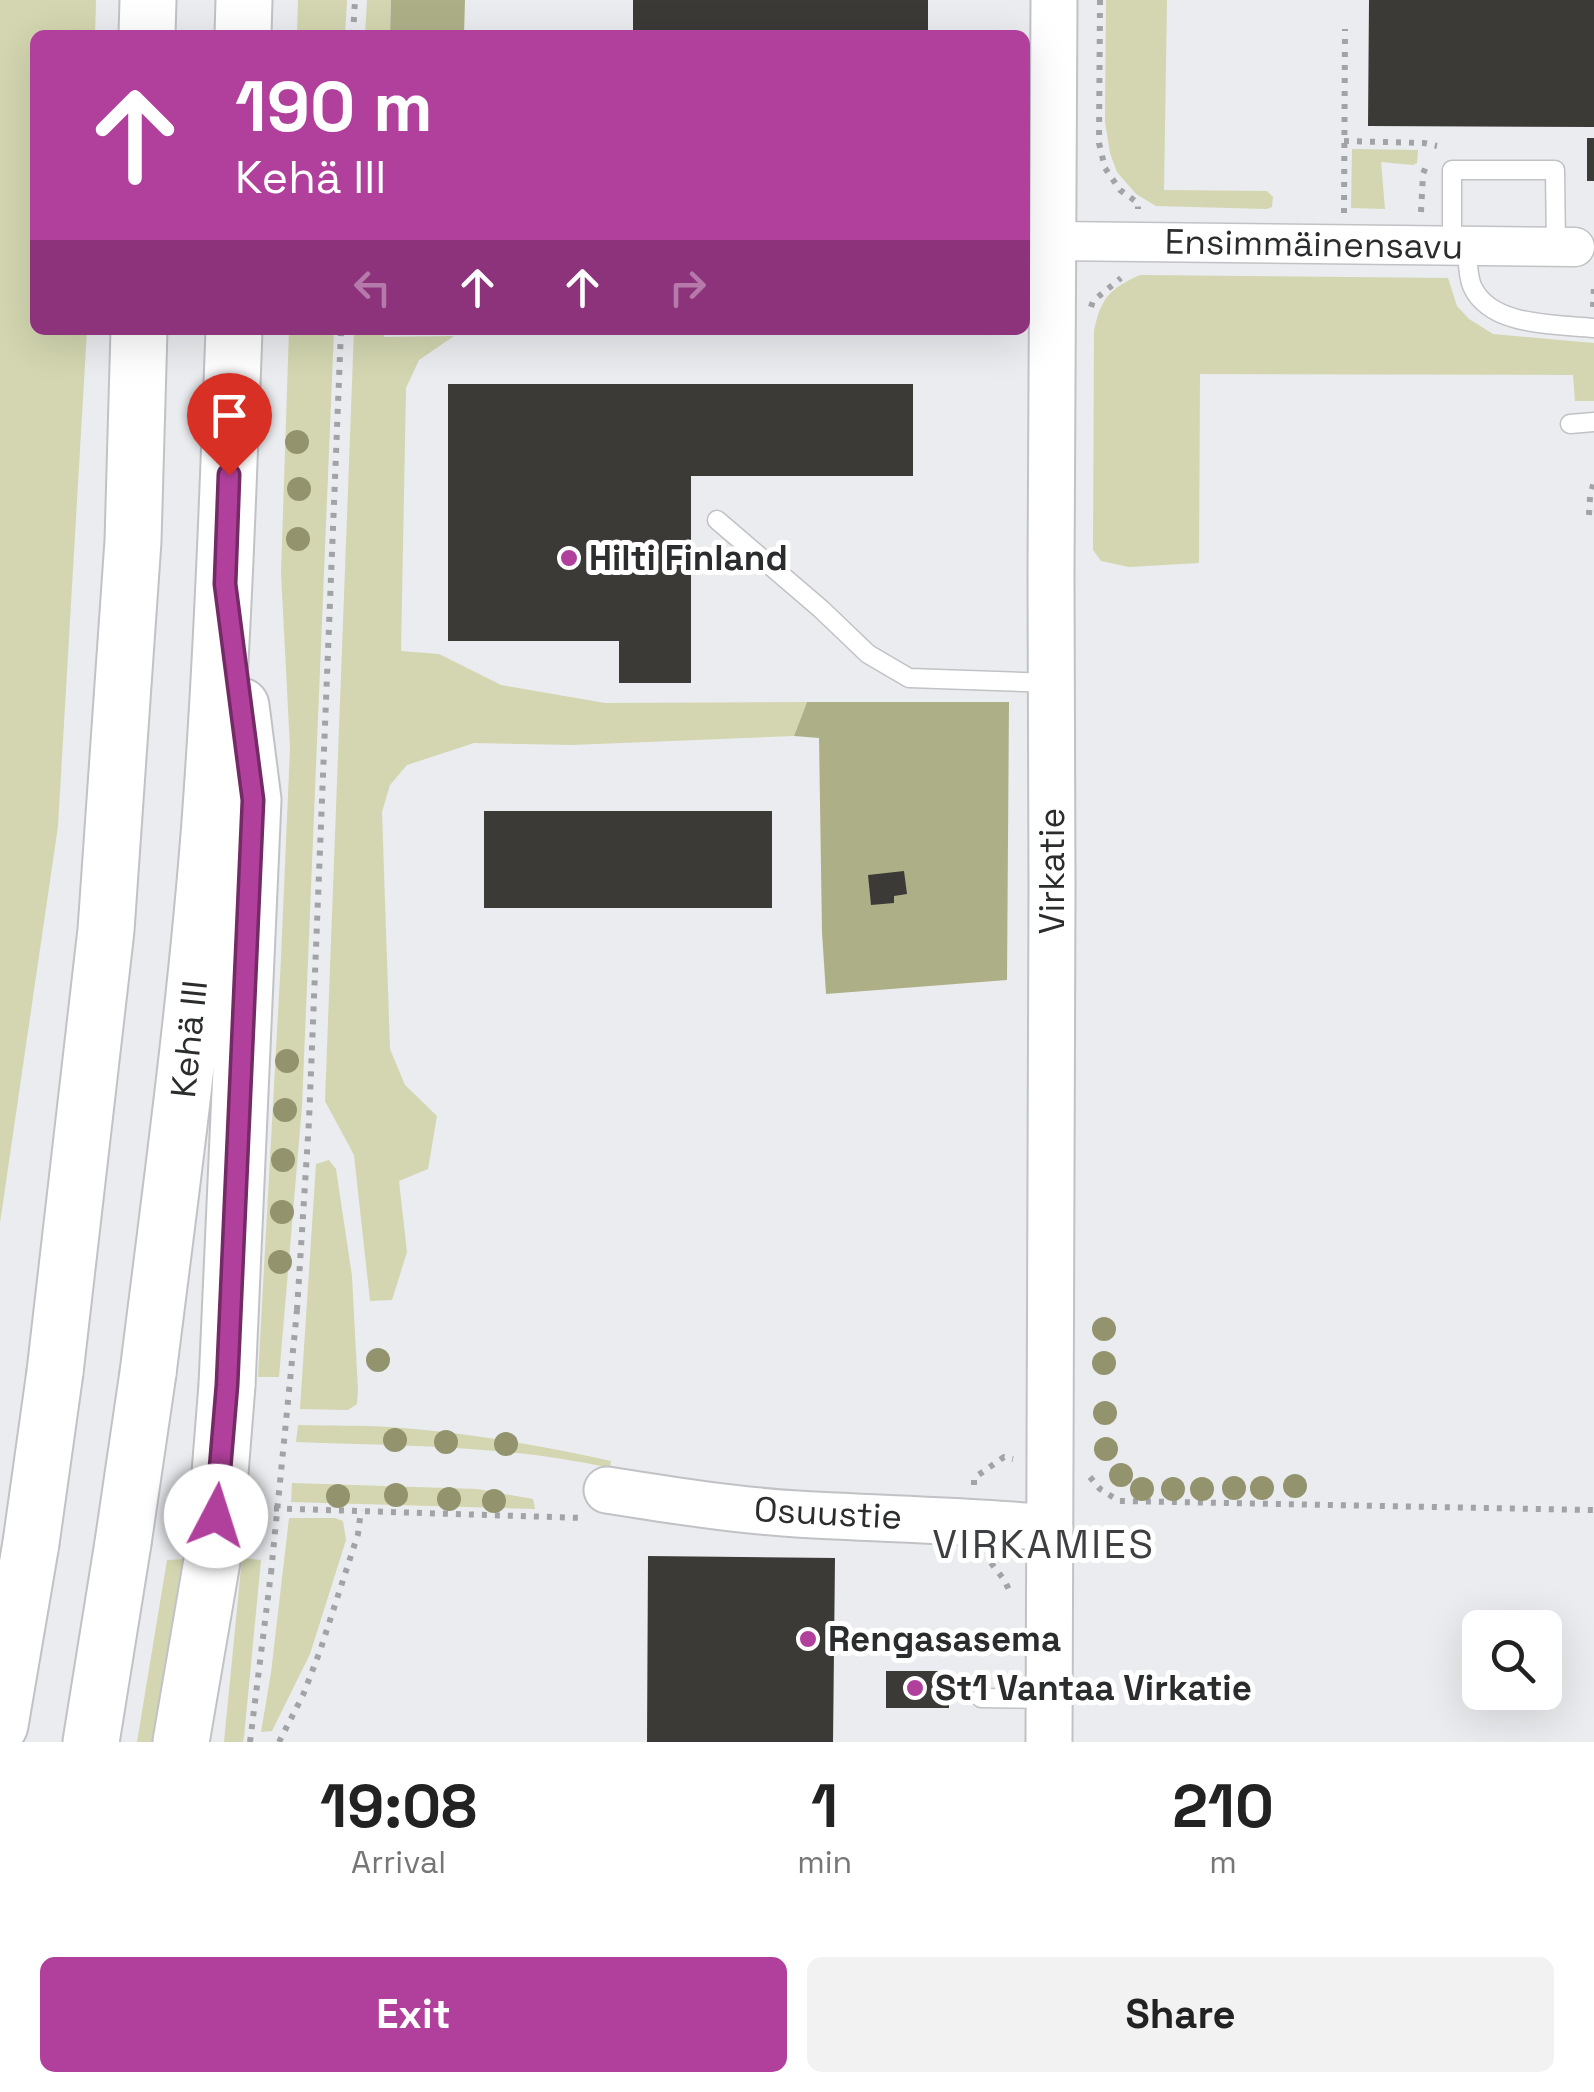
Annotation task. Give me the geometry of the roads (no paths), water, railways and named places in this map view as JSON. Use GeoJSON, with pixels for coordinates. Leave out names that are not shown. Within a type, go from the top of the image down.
{"type":"FeatureCollection","features":[{"type":"Feature","properties":{"kind":"highway"},"geometry":{"type":"LineString","coordinates":[[147,30],[148,0]]}},
{"type":"Feature","properties":{"kind":"highway"},"geometry":{"type":"LineString","coordinates":[[243,30],[244,0]]}},
{"type":"Feature","properties":{"kind":"highway"},"geometry":{"type":"LineString","coordinates":[[0,1725],[32,1543],[56,1372],[106,930],[133,542],[139,335]]}},
{"type":"Feature","properties":{"kind":"highway","name":"Kehä III"},"geometry":{"type":"LineString","coordinates":[[91,1742],[148,1372],[187,1066],[225,584],[234,335]]}},
{"type":"Feature","properties":{"kind":"highway"},"geometry":{"type":"LineString","coordinates":[[205,1742],[230,1528],[227,1385],[253,800],[225,584]]}},
{"type":"Feature","properties":{"kind":"highway"},"geometry":{"type":"LineString","coordinates":[[181,1742],[230,1528]]}},
{"type":"Feature","properties":{"kind":"street","name":"Virkatie"},"geometry":{"type":"LineString","coordinates":[[1050,1720],[1054,0]]}},
{"type":"Feature","properties":{"kind":"street","name":"Ensimmäinensavu"},"geometry":{"type":"LineString","coordinates":[[1053,241],[1144,225],[1460,246],[1575,247]]}},
{"type":"Feature","properties":{"kind":"street","name":"Osuustie"},"geometry":{"type":"LineString","coordinates":[[596,1504],[690,1503],[795,1514],[972,1520],[1050,1528]]}},
{"type":"Feature","properties":{"kind":"lane"},"geometry":{"type":"LineString","coordinates":[[1575,247],[1555,170],[1452,170],[1460,246],[1470,282],[1482,304],[1506,317],[1594,328]]}},
{"type":"Feature","properties":{"kind":"lane"},"geometry":{"type":"LineString","coordinates":[[1570,424],[1594,422]]}},
{"type":"Feature","properties":{"kind":"lane"},"geometry":{"type":"LineString","coordinates":[[717,520],[868,654],[910,678],[1050,683]]}},
{"type":"Feature","properties":{"kind":"lane"},"geometry":{"type":"LineString","coordinates":[[980,1698],[1050,1720]]}},
{"type":"Feature","properties":{"kind":"place","name":"Hilti Finland"},"geometry":{"type":"Point","coordinates":[569,558]}},
{"type":"Feature","properties":{"kind":"place","name":"Rengasasema"},"geometry":{"type":"Point","coordinates":[808,1639]}},
{"type":"Feature","properties":{"kind":"place","name":"St1 Vantaa Virkatie"},"geometry":{"type":"Point","coordinates":[915,1688]}},
{"type":"Feature","properties":{"kind":"district","name":"VIRKAMIES"},"geometry":{"type":"Point","coordinates":[1044,1544]}}]}
